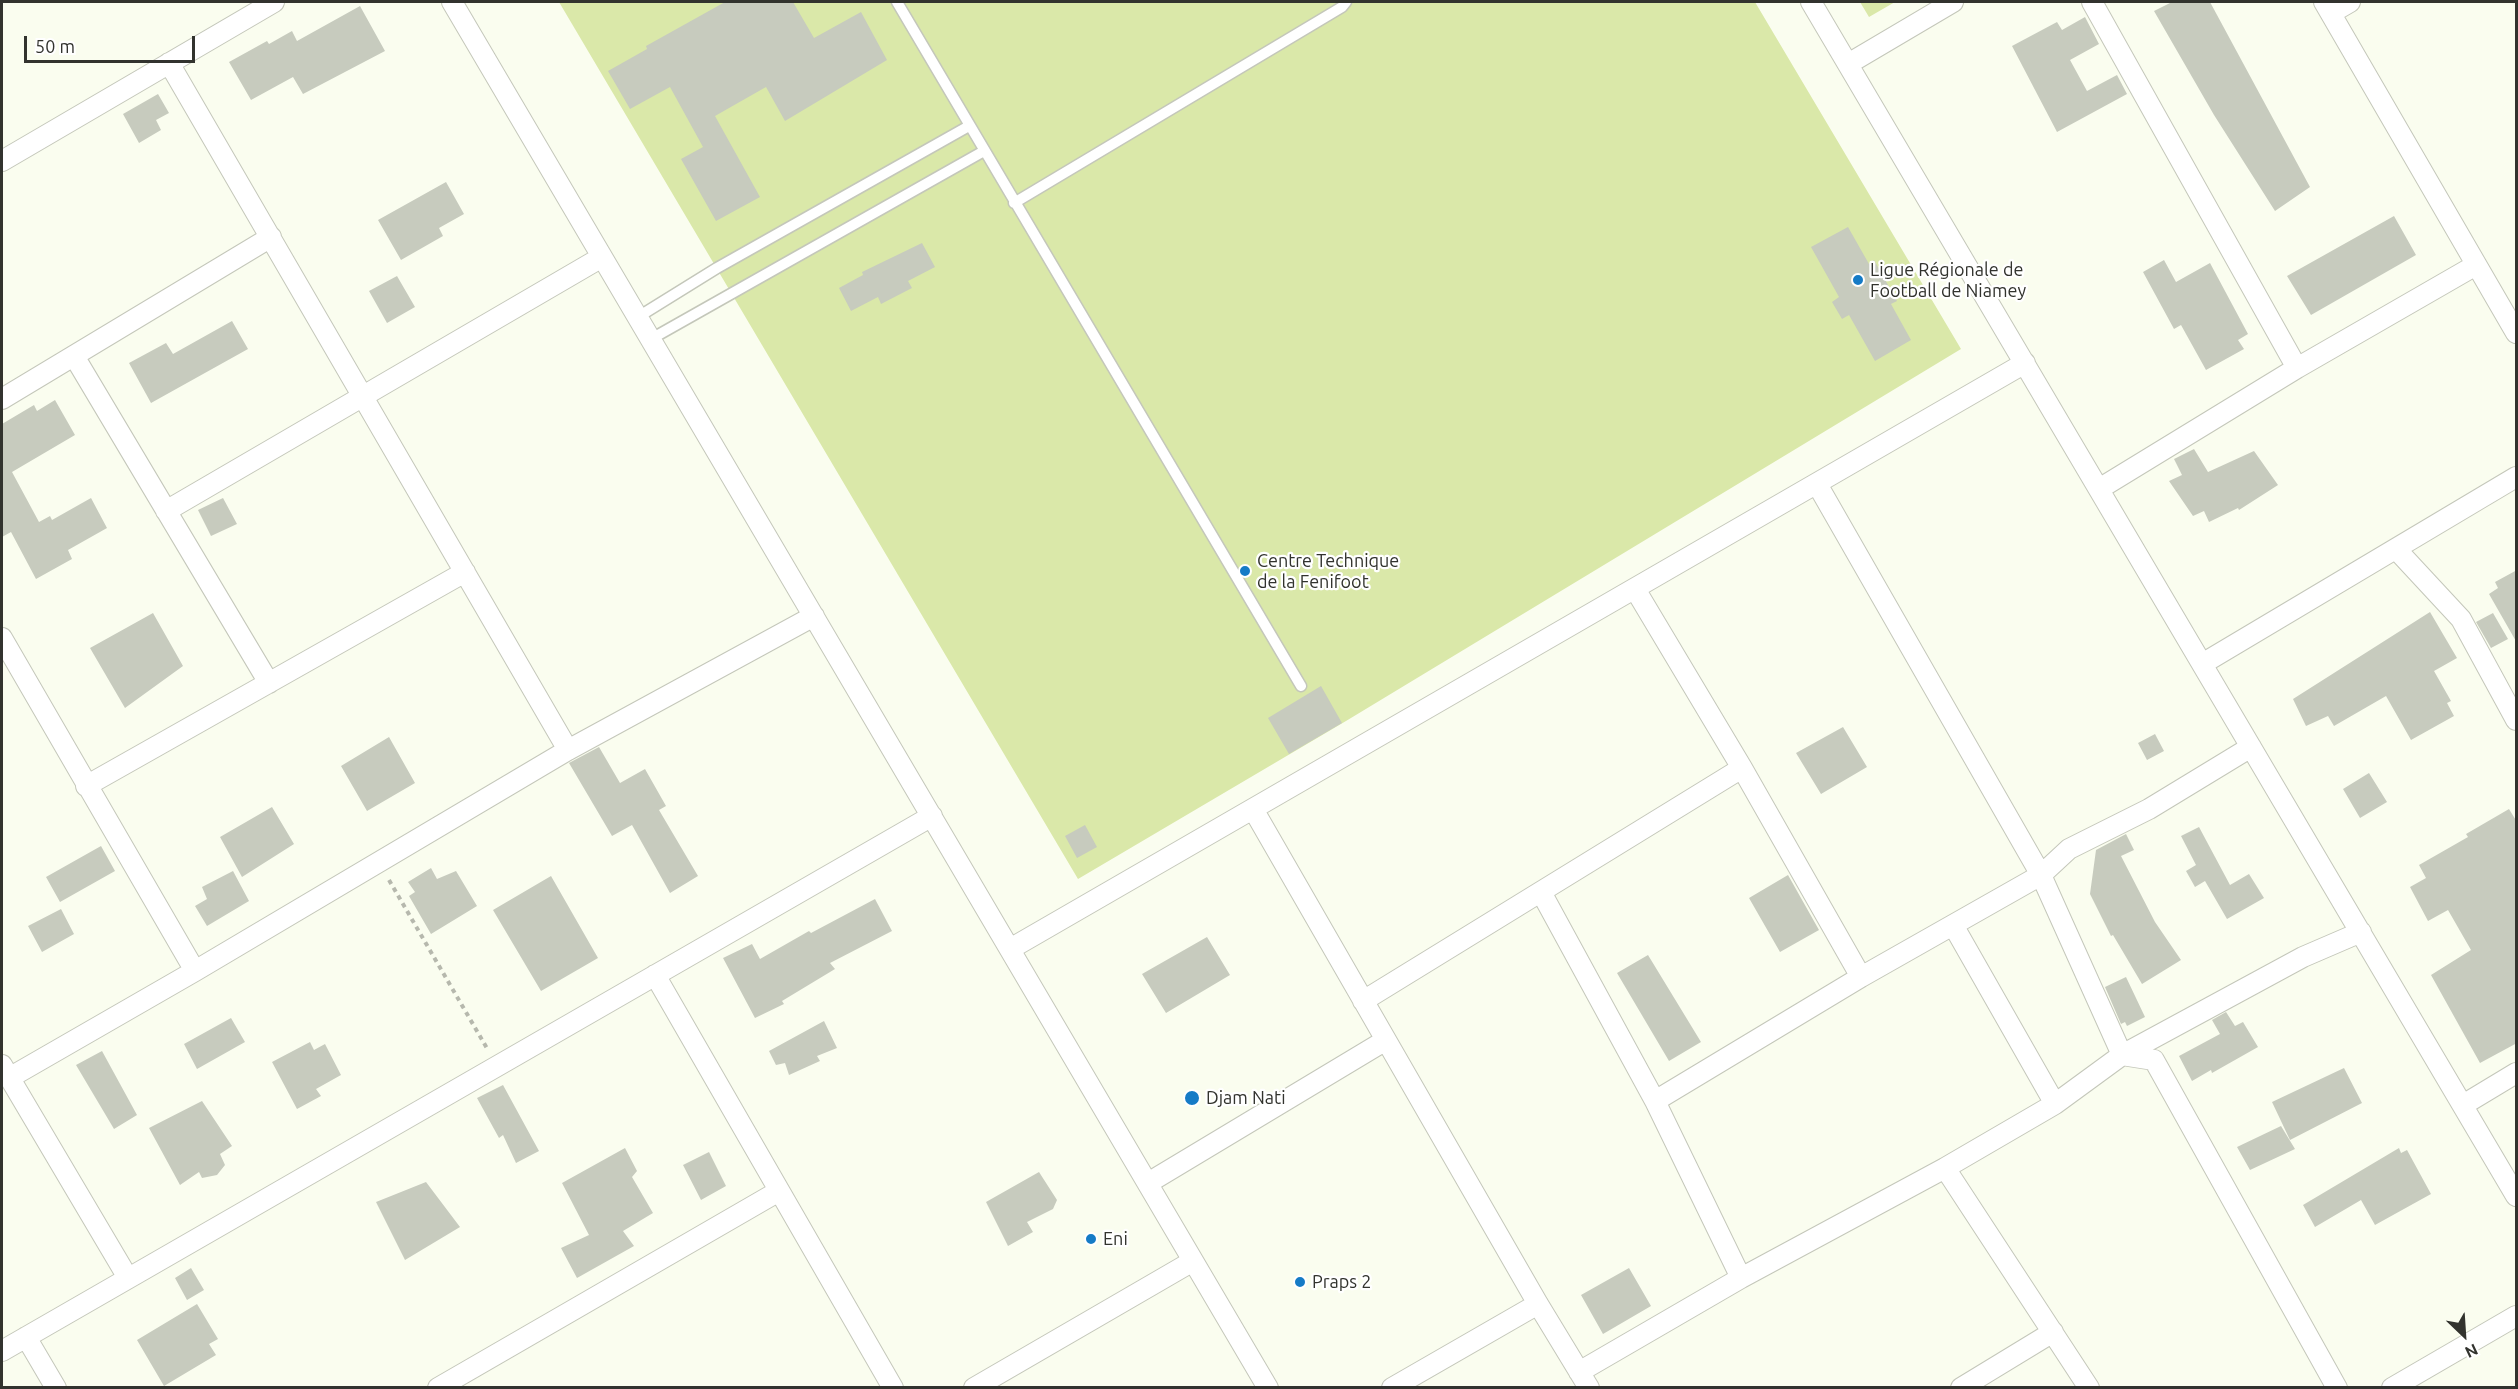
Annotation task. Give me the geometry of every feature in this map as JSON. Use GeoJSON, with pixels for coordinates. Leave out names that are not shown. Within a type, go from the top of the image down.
{"type":"FeatureCollection","features":[{"type":"Feature","properties":{"kind":"street"},"geometry":{"type":"LineString","coordinates":[[2,161],[273,2]]}},
{"type":"Feature","properties":{"kind":"street"},"geometry":{"type":"LineString","coordinates":[[452,2],[1268,1388]]}},
{"type":"Feature","properties":{"kind":"street"},"geometry":{"type":"LineString","coordinates":[[1811,2],[2517,1196]]}},
{"type":"Feature","properties":{"kind":"street"},"geometry":{"type":"LineString","coordinates":[[1848,64],[1953,2]]}},
{"type":"Feature","properties":{"kind":"street"},"geometry":{"type":"LineString","coordinates":[[2092,2],[2297,368]]}},
{"type":"Feature","properties":{"kind":"street"},"geometry":{"type":"LineString","coordinates":[[2350,2],[2327,7],[2517,333]]}},
{"type":"Feature","properties":{"kind":"street"},"geometry":{"type":"LineString","coordinates":[[169,63],[568,750]]}},
{"type":"Feature","properties":{"kind":"street"},"geometry":{"type":"LineString","coordinates":[[2,399],[271,237]]}},
{"type":"Feature","properties":{"kind":"street"},"geometry":{"type":"LineString","coordinates":[[166,510],[603,257]]}},
{"type":"Feature","properties":{"kind":"street"},"geometry":{"type":"LineString","coordinates":[[2099,489],[2297,368],[2476,265]]}},
{"type":"Feature","properties":{"kind":"street"},"geometry":{"type":"LineString","coordinates":[[74,356],[269,683]]}},
{"type":"Feature","properties":{"kind":"street"},"geometry":{"type":"LineString","coordinates":[[1010,949],[2025,363]]}},
{"type":"Feature","properties":{"kind":"street"},"geometry":{"type":"LineString","coordinates":[[2202,664],[2517,477]]}},
{"type":"Feature","properties":{"kind":"street"},"geometry":{"type":"LineString","coordinates":[[1817,484],[2041,875],[2122,1055]]}},
{"type":"Feature","properties":{"kind":"street"},"geometry":{"type":"LineString","coordinates":[[2396,549],[2461,619],[2517,720]]}},
{"type":"Feature","properties":{"kind":"street"},"geometry":{"type":"LineString","coordinates":[[86,786],[465,572]]}},
{"type":"Feature","properties":{"kind":"street"},"geometry":{"type":"LineString","coordinates":[[1635,589],[1742,768],[1861,977]]}},
{"type":"Feature","properties":{"kind":"street"},"geometry":{"type":"LineString","coordinates":[[128,1278],[5,1071],[195,971],[568,750],[814,616]]}},
{"type":"Feature","properties":{"kind":"street"},"geometry":{"type":"LineString","coordinates":[[2,638],[195,971]]}},
{"type":"Feature","properties":{"kind":"street"},"geometry":{"type":"LineString","coordinates":[[1655,1101],[1861,977],[2041,875],[2068,849],[2149,809],[2251,747]]}},
{"type":"Feature","properties":{"kind":"street"},"geometry":{"type":"LineString","coordinates":[[1363,1001],[1742,768]]}},
{"type":"Feature","properties":{"kind":"street"},"geometry":{"type":"LineString","coordinates":[[1253,808],[1584,1380],[1741,1278],[1945,1168],[2055,1104],[2122,1055],[2303,957],[2361,932]]}},
{"type":"Feature","properties":{"kind":"street"},"geometry":{"type":"LineString","coordinates":[[2,1351],[932,816]]}},
{"type":"Feature","properties":{"kind":"street"},"geometry":{"type":"LineString","coordinates":[[1541,892],[1655,1101],[1741,1278]]}},
{"type":"Feature","properties":{"kind":"street"},"geometry":{"type":"LineString","coordinates":[[1953,925],[2055,1104]]}},
{"type":"Feature","properties":{"kind":"street"},"geometry":{"type":"LineString","coordinates":[[655,975],[893,1388]]}},
{"type":"Feature","properties":{"kind":"street"},"geometry":{"type":"LineString","coordinates":[[1148,1183],[1386,1040]]}},
{"type":"Feature","properties":{"kind":"street"},"geometry":{"type":"LineString","coordinates":[[2122,1055],[2154,1060],[2337,1388]]}},
{"type":"Feature","properties":{"kind":"street"},"geometry":{"type":"LineString","coordinates":[[2463,1105],[2517,1073]]}},
{"type":"Feature","properties":{"kind":"street"},"geometry":{"type":"LineString","coordinates":[[1945,1168],[2089,1388]]}},
{"type":"Feature","properties":{"kind":"street"},"geometry":{"type":"LineString","coordinates":[[438,1388],[779,1191]]}},
{"type":"Feature","properties":{"kind":"street"},"geometry":{"type":"LineString","coordinates":[[974,1388],[1193,1261]]}},
{"type":"Feature","properties":{"kind":"street"},"geometry":{"type":"LineString","coordinates":[[1392,1388],[1538,1304]]}},
{"type":"Feature","properties":{"kind":"street"},"geometry":{"type":"LineString","coordinates":[[2392,1388],[2517,1316]]}},
{"type":"Feature","properties":{"kind":"street"},"geometry":{"type":"LineString","coordinates":[[1961,1388],[2053,1332]]}},
{"type":"Feature","properties":{"kind":"street"},"geometry":{"type":"LineString","coordinates":[[26,1337],[56,1388]]}},
{"type":"Feature","properties":{"kind":"lane"},"geometry":{"type":"LineString","coordinates":[[898,2],[1301,686]]}},
{"type":"Feature","properties":{"kind":"lane"},"geometry":{"type":"LineString","coordinates":[[1014,202],[1342,7],[1346,2]]}},
{"type":"Feature","properties":{"kind":"lane"},"geometry":{"type":"LineString","coordinates":[[638,317],[717,268],[969,126]]}},
{"type":"Feature","properties":{"kind":"lane"},"geometry":{"type":"LineString","coordinates":[[651,339],[984,151]]}},
{"type":"Feature","properties":{"kind":"path"},"geometry":{"type":"LineString","coordinates":[[379,862],[498,1066]]}},
{"type":"Feature","properties":{"kind":"green space","name":"Centre Technique de la Fenifoot"},"geometry":{"type":"Polygon","coordinates":[[[559,2],[1755,2],[1961,349],[1346,721],[1078,879],[559,2]]]}},
{"type":"Feature","properties":{"kind":"green space"},"geometry":{"type":"Polygon","coordinates":[[[1860,2],[1895,2],[1869,17],[1860,2]]]}},
{"type":"Feature","properties":{"kind":"building"},"geometry":{"type":"Polygon","coordinates":[[[725,2],[793,2],[814,38],[861,12],[887,60],[785,121],[766,87],[715,116],[760,197],[716,221],[681,159],[703,147],[670,87],[630,109],[608,71],[647,49],[646,46],[725,2]]]}},
{"type":"Feature","properties":{"kind":"building"},"geometry":{"type":"Polygon","coordinates":[[[2172,2],[2210,2],[2310,187],[2275,211],[2214,115],[2154,11],[2172,2]]]}},
{"type":"Feature","properties":{"kind":"building"},"geometry":{"type":"Polygon","coordinates":[[[360,6],[385,51],[303,94],[293,77],[251,100],[229,62],[267,41],[269,44],[292,31],[297,41],[360,6]]]}},
{"type":"Feature","properties":{"kind":"building"},"geometry":{"type":"Polygon","coordinates":[[[2085,17],[2099,44],[2070,60],[2087,91],[2117,75],[2127,94],[2057,132],[2012,46],[2057,22],[2062,30],[2085,17]]]}},
{"type":"Feature","properties":{"kind":"building"},"geometry":{"type":"Polygon","coordinates":[[[158,94],[169,113],[156,120],[161,130],[139,143],[123,114],[158,94]]]}},
{"type":"Feature","properties":{"kind":"building"},"geometry":{"type":"Polygon","coordinates":[[[446,182],[464,214],[439,228],[443,236],[401,260],[378,220],[446,182]]]}},
{"type":"Feature","properties":{"kind":"building"},"geometry":{"type":"Polygon","coordinates":[[[2394,216],[2416,255],[2311,315],[2287,276],[2394,216]]]}},
{"type":"Feature","properties":{"kind":"building","name":"Ligue Régionale de Football de Niamey"},"geometry":{"type":"Polygon","coordinates":[[[1848,227],[1869,264],[1874,260],[1897,301],[1891,304],[1911,340],[1875,361],[1849,315],[1842,319],[1832,302],[1839,297],[1811,247],[1848,227]]]}},
{"type":"Feature","properties":{"kind":"building"},"geometry":{"type":"Polygon","coordinates":[[[922,243],[935,267],[908,281],[912,288],[881,304],[878,297],[851,311],[839,288],[863,275],[862,272],[922,243]]]}},
{"type":"Feature","properties":{"kind":"building"},"geometry":{"type":"Polygon","coordinates":[[[2164,260],[2176,282],[2210,263],[2248,334],[2238,340],[2244,349],[2206,370],[2181,325],[2174,329],[2143,272],[2164,260]]]}},
{"type":"Feature","properties":{"kind":"building"},"geometry":{"type":"Polygon","coordinates":[[[397,276],[415,307],[387,323],[369,291],[397,276]]]}},
{"type":"Feature","properties":{"kind":"building"},"geometry":{"type":"Polygon","coordinates":[[[232,321],[248,349],[151,403],[129,363],[166,343],[173,354],[232,321]]]}},
{"type":"Feature","properties":{"kind":"building"},"geometry":{"type":"Polygon","coordinates":[[[55,400],[75,435],[12,472],[39,522],[50,516],[52,520],[91,498],[107,528],[68,550],[72,559],[36,579],[11,532],[2,537],[2,424],[34,405],[37,411],[55,400]]]}},
{"type":"Feature","properties":{"kind":"building"},"geometry":{"type":"Polygon","coordinates":[[[2194,449],[2208,472],[2254,451],[2278,485],[2239,510],[2238,508],[2209,522],[2204,511],[2193,516],[2169,481],[2182,475],[2174,459],[2194,449]]]}},
{"type":"Feature","properties":{"kind":"building"},"geometry":{"type":"Polygon","coordinates":[[[223,498],[237,524],[211,536],[198,510],[223,498]]]}},
{"type":"Feature","properties":{"kind":"building"},"geometry":{"type":"Polygon","coordinates":[[[2517,570],[2517,643],[2489,594],[2498,588],[2495,582],[2517,570]]]}},
{"type":"Feature","properties":{"kind":"building"},"geometry":{"type":"Polygon","coordinates":[[[2430,612],[2457,658],[2434,671],[2451,701],[2447,703],[2454,716],[2411,740],[2386,696],[2334,726],[2328,716],[2306,726],[2293,699],[2430,612]]]}},
{"type":"Feature","properties":{"kind":"building"},"geometry":{"type":"Polygon","coordinates":[[[153,613],[183,666],[125,708],[90,648],[153,613]]]}},
{"type":"Feature","properties":{"kind":"building"},"geometry":{"type":"Polygon","coordinates":[[[2493,613],[2508,639],[2491,648],[2476,622],[2493,613]]]}},
{"type":"Feature","properties":{"kind":"building"},"geometry":{"type":"Polygon","coordinates":[[[1321,686],[1342,723],[1289,754],[1268,718],[1321,686]]]}},
{"type":"Feature","properties":{"kind":"building"},"geometry":{"type":"Polygon","coordinates":[[[1843,727],[1867,767],[1821,794],[1796,753],[1843,727]]]}},
{"type":"Feature","properties":{"kind":"building"},"geometry":{"type":"Polygon","coordinates":[[[2155,734],[2164,751],[2147,760],[2138,743],[2155,734]]]}},
{"type":"Feature","properties":{"kind":"building"},"geometry":{"type":"Polygon","coordinates":[[[389,737],[415,783],[367,811],[341,766],[389,737]]]}},
{"type":"Feature","properties":{"kind":"building"},"geometry":{"type":"Polygon","coordinates":[[[599,747],[620,783],[645,769],[666,806],[659,810],[698,876],[670,893],[632,825],[612,836],[569,763],[599,747]]]}},
{"type":"Feature","properties":{"kind":"building"},"geometry":{"type":"Polygon","coordinates":[[[2369,773],[2387,802],[2360,818],[2343,789],[2369,773]]]}},
{"type":"Feature","properties":{"kind":"building"},"geometry":{"type":"Polygon","coordinates":[[[272,807],[294,844],[242,877],[220,837],[272,807]]]}},
{"type":"Feature","properties":{"kind":"building"},"geometry":{"type":"Polygon","coordinates":[[[2509,809],[2517,822],[2517,1043],[2480,1063],[2431,975],[2471,950],[2448,910],[2428,921],[2410,887],[2426,878],[2419,865],[2468,837],[2466,834],[2509,809]]]}},
{"type":"Feature","properties":{"kind":"building"},"geometry":{"type":"Polygon","coordinates":[[[1085,825],[1097,847],[1077,858],[1065,836],[1085,825]]]}},
{"type":"Feature","properties":{"kind":"building"},"geometry":{"type":"Polygon","coordinates":[[[2199,827],[2230,885],[2249,874],[2264,898],[2227,919],[2205,881],[2195,887],[2186,871],[2196,865],[2181,836],[2199,827]]]}},
{"type":"Feature","properties":{"kind":"building"},"geometry":{"type":"Polygon","coordinates":[[[2126,834],[2134,850],[2121,856],[2155,922],[2181,960],[2142,984],[2113,935],[2111,936],[2090,894],[2096,850],[2126,834]]]}},
{"type":"Feature","properties":{"kind":"building"},"geometry":{"type":"Polygon","coordinates":[[[101,846],[115,871],[60,902],[46,877],[101,846]]]}},
{"type":"Feature","properties":{"kind":"building"},"geometry":{"type":"Polygon","coordinates":[[[431,868],[437,879],[456,871],[477,906],[431,934],[409,896],[415,892],[408,882],[431,868]]]}},
{"type":"Feature","properties":{"kind":"building"},"geometry":{"type":"Polygon","coordinates":[[[233,871],[249,901],[207,926],[195,906],[207,899],[202,887],[233,871]]]}},
{"type":"Feature","properties":{"kind":"building"},"geometry":{"type":"Polygon","coordinates":[[[1788,875],[1819,930],[1780,952],[1749,898],[1788,875]]]}},
{"type":"Feature","properties":{"kind":"building"},"geometry":{"type":"Polygon","coordinates":[[[551,876],[598,958],[541,991],[493,910],[551,876]]]}},
{"type":"Feature","properties":{"kind":"building"},"geometry":{"type":"Polygon","coordinates":[[[875,899],[892,931],[830,963],[835,969],[782,1001],[784,1004],[755,1018],[723,958],[752,944],[760,959],[809,931],[811,933],[875,899]]]}},
{"type":"Feature","properties":{"kind":"building"},"geometry":{"type":"Polygon","coordinates":[[[61,909],[74,934],[42,952],[28,926],[61,909]]]}},
{"type":"Feature","properties":{"kind":"building"},"geometry":{"type":"Polygon","coordinates":[[[1207,937],[1230,975],[1166,1013],[1142,974],[1207,937]]]}},
{"type":"Feature","properties":{"kind":"building"},"geometry":{"type":"Polygon","coordinates":[[[1648,955],[1701,1042],[1669,1061],[1617,973],[1648,955]]]}},
{"type":"Feature","properties":{"kind":"building"},"geometry":{"type":"Polygon","coordinates":[[[2126,977],[2145,1017],[2127,1026],[2125,1022],[2121,1024],[2105,987],[2126,977]]]}},
{"type":"Feature","properties":{"kind":"building"},"geometry":{"type":"Polygon","coordinates":[[[2226,1012],[2235,1026],[2243,1022],[2258,1047],[2212,1073],[2211,1070],[2192,1081],[2179,1056],[2220,1034],[2212,1020],[2226,1012]]]}},
{"type":"Feature","properties":{"kind":"building"},"geometry":{"type":"Polygon","coordinates":[[[231,1018],[245,1042],[197,1069],[184,1044],[231,1018]]]}},
{"type":"Feature","properties":{"kind":"building"},"geometry":{"type":"Polygon","coordinates":[[[824,1021],[837,1048],[817,1056],[820,1061],[789,1075],[785,1063],[776,1065],[769,1051],[824,1021]]]}},
{"type":"Feature","properties":{"kind":"building"},"geometry":{"type":"Polygon","coordinates":[[[310,1042],[314,1050],[325,1044],[341,1075],[316,1089],[321,1096],[297,1109],[272,1062],[310,1042]]]}},
{"type":"Feature","properties":{"kind":"building"},"geometry":{"type":"Polygon","coordinates":[[[102,1051],[137,1115],[114,1129],[76,1065],[102,1051]]]}},
{"type":"Feature","properties":{"kind":"building"},"geometry":{"type":"Polygon","coordinates":[[[2344,1068],[2362,1103],[2290,1140],[2272,1102],[2344,1068]]]}},
{"type":"Feature","properties":{"kind":"building"},"geometry":{"type":"Polygon","coordinates":[[[503,1085],[539,1151],[516,1163],[503,1135],[499,1138],[477,1098],[503,1085]]]}},
{"type":"Feature","properties":{"kind":"building"},"geometry":{"type":"Polygon","coordinates":[[[202,1101],[232,1146],[220,1154],[225,1165],[217,1175],[202,1178],[199,1172],[180,1185],[149,1128],[202,1101]]]}},
{"type":"Feature","properties":{"kind":"building"},"geometry":{"type":"Polygon","coordinates":[[[2281,1126],[2295,1149],[2250,1170],[2237,1147],[2281,1126]]]}},
{"type":"Feature","properties":{"kind":"building"},"geometry":{"type":"Polygon","coordinates":[[[625,1148],[637,1171],[632,1177],[653,1213],[623,1231],[634,1246],[577,1278],[561,1248],[589,1235],[562,1183],[625,1148]]]}},
{"type":"Feature","properties":{"kind":"building"},"geometry":{"type":"Polygon","coordinates":[[[2399,1148],[2401,1153],[2407,1150],[2431,1194],[2375,1225],[2361,1200],[2315,1227],[2303,1205],[2399,1148]]]}},
{"type":"Feature","properties":{"kind":"building"},"geometry":{"type":"Polygon","coordinates":[[[709,1152],[726,1186],[701,1200],[683,1165],[709,1152]]]}},
{"type":"Feature","properties":{"kind":"building"},"geometry":{"type":"Polygon","coordinates":[[[1039,1172],[1057,1200],[1053,1209],[1027,1222],[1033,1232],[1008,1246],[986,1202],[1039,1172]]]}},
{"type":"Feature","properties":{"kind":"building"},"geometry":{"type":"Polygon","coordinates":[[[426,1182],[460,1227],[405,1260],[376,1202],[426,1182]]]}},
{"type":"Feature","properties":{"kind":"building"},"geometry":{"type":"Polygon","coordinates":[[[191,1268],[204,1290],[187,1300],[175,1278],[191,1268]]]}},
{"type":"Feature","properties":{"kind":"building"},"geometry":{"type":"Polygon","coordinates":[[[1629,1268],[1651,1306],[1603,1334],[1581,1295],[1629,1268]]]}},
{"type":"Feature","properties":{"kind":"building"},"geometry":{"type":"Polygon","coordinates":[[[197,1304],[218,1339],[209,1344],[216,1355],[164,1386],[137,1340],[197,1304]]]}},
{"type":"Feature","properties":{"kind":"place","name":"Ligue Régionale de Football de Niamey"},"geometry":{"type":"Point","coordinates":[1858,280]}},
{"type":"Feature","properties":{"kind":"place","name":"Centre Technique de la Fenifoot"},"geometry":{"type":"Point","coordinates":[1245,571]}},
{"type":"Feature","properties":{"kind":"place","name":"Djam Nati"},"geometry":{"type":"Point","coordinates":[1192,1098]}},
{"type":"Feature","properties":{"kind":"place","name":"Eni"},"geometry":{"type":"Point","coordinates":[1091,1239]}},
{"type":"Feature","properties":{"kind":"place","name":"Praps 2"},"geometry":{"type":"Point","coordinates":[1300,1282]}}]}
